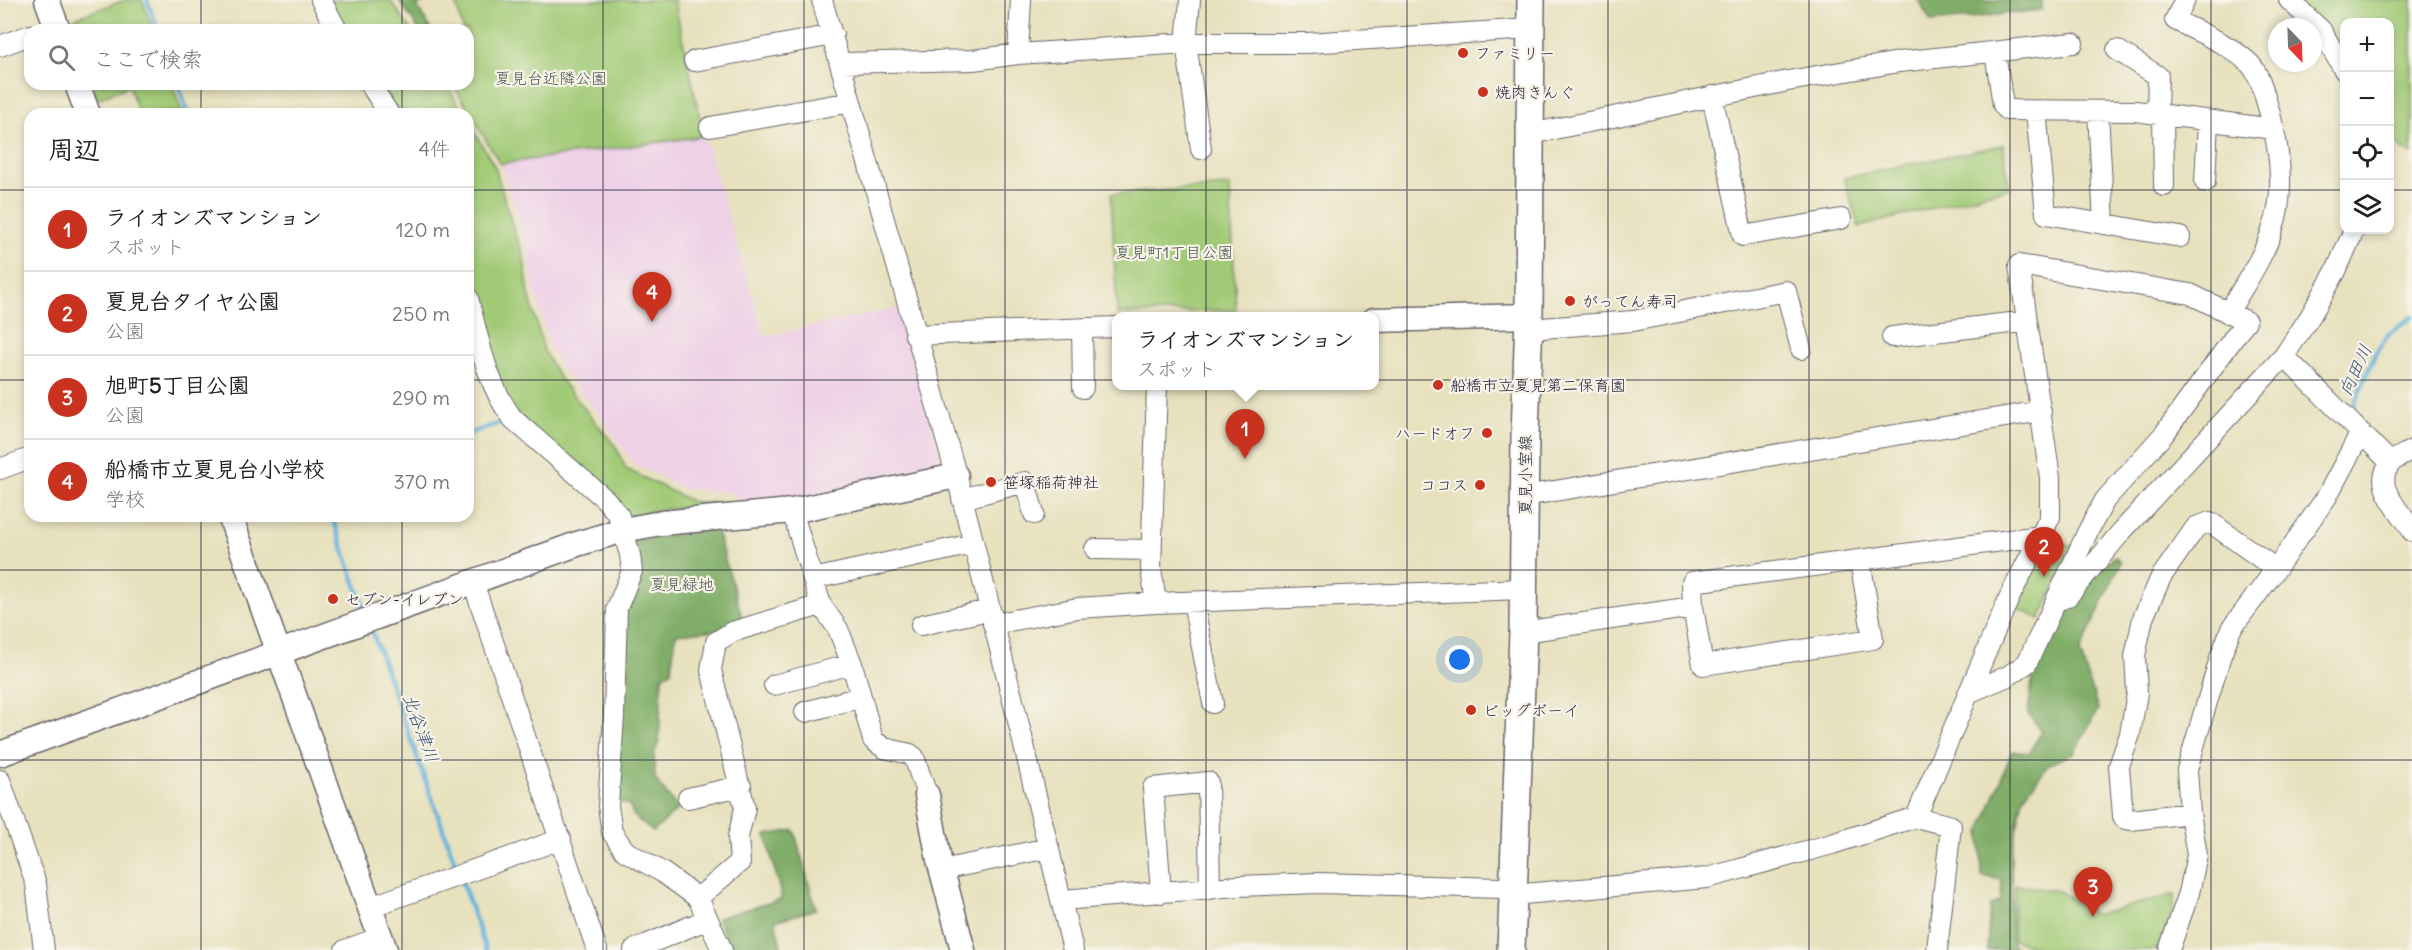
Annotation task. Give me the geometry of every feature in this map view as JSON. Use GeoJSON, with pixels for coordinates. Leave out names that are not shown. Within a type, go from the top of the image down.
{"type":"FeatureCollection","features":[{"type":"Feature","properties":{"kind":"main road","name":"夏見小室線"},"geometry":{"type":"LineString","coordinates":[[1511,950],[1523,632],[1529,322],[1531,0]]}},
{"type":"Feature","properties":{"kind":"street"},"geometry":{"type":"LineString","coordinates":[[47,0],[51,24]]}},
{"type":"Feature","properties":{"kind":"street"},"geometry":{"type":"LineString","coordinates":[[321,0],[335,24]]}},
{"type":"Feature","properties":{"kind":"street"},"geometry":{"type":"LineString","coordinates":[[822,0],[959,487],[1073,950]]}},
{"type":"Feature","properties":{"kind":"street"},"geometry":{"type":"LineString","coordinates":[[1018,54],[1021,0]]}},
{"type":"Feature","properties":{"kind":"street"},"geometry":{"type":"LineString","coordinates":[[1190,0],[1186,43],[1201,149]]}},
{"type":"Feature","properties":{"kind":"street"},"geometry":{"type":"LineString","coordinates":[[2185,0],[2175,20],[2239,53],[2252,66],[2260,82],[2274,129],[2279,163],[2279,191],[2274,225],[2268,242],[2228,313]]}},
{"type":"Feature","properties":{"kind":"street"},"geometry":{"type":"LineString","coordinates":[[2289,0],[2321,30],[2340,63]]}},
{"type":"Feature","properties":{"kind":"street"},"geometry":{"type":"LineString","coordinates":[[841,63],[973,60],[1018,54],[1186,43],[1307,43],[1531,29]]}},
{"type":"Feature","properties":{"kind":"street"},"geometry":{"type":"LineString","coordinates":[[694,61],[833,35]]}},
{"type":"Feature","properties":{"kind":"street"},"geometry":{"type":"LineString","coordinates":[[0,46],[24,37]]}},
{"type":"Feature","properties":{"kind":"street"},"geometry":{"type":"LineString","coordinates":[[1530,134],[1712,96],[1899,62],[2073,43]]}},
{"type":"Feature","properties":{"kind":"street"},"geometry":{"type":"LineString","coordinates":[[2117,50],[2158,76],[2164,186]]}},
{"type":"Feature","properties":{"kind":"street"},"geometry":{"type":"LineString","coordinates":[[1995,52],[2003,105],[2007,110],[2135,111],[2274,129]]}},
{"type":"Feature","properties":{"kind":"street"},"geometry":{"type":"LineString","coordinates":[[79,90],[86,108]]}},
{"type":"Feature","properties":{"kind":"street"},"geometry":{"type":"LineString","coordinates":[[374,90],[385,108]]}},
{"type":"Feature","properties":{"kind":"street"},"geometry":{"type":"LineString","coordinates":[[1712,96],[1743,236],[1840,219]]}},
{"type":"Feature","properties":{"kind":"street"},"geometry":{"type":"LineString","coordinates":[[710,127],[851,102]]}},
{"type":"Feature","properties":{"kind":"street"},"geometry":{"type":"LineString","coordinates":[[2036,111],[2046,214],[2180,237]]}},
{"type":"Feature","properties":{"kind":"street"},"geometry":{"type":"LineString","coordinates":[[2097,111],[2104,224]]}},
{"type":"Feature","properties":{"kind":"street"},"geometry":{"type":"LineString","coordinates":[[2205,182],[2208,120]]}},
{"type":"Feature","properties":{"kind":"street"},"geometry":{"type":"LineString","coordinates":[[2054,604],[2068,596],[2122,531],[2284,356],[2336,271],[2352,234]]}},
{"type":"Feature","properties":{"kind":"street"},"geometry":{"type":"LineString","coordinates":[[1916,817],[1968,693],[2009,598],[2050,518],[2050,478],[2019,265],[2190,294],[2246,321],[2164,434],[2105,500],[2088,531],[2027,663],[2008,676],[1968,693]]}},
{"type":"Feature","properties":{"kind":"street"},"geometry":{"type":"LineString","coordinates":[[1379,320],[1633,321],[1786,291],[1801,349]]}},
{"type":"Feature","properties":{"kind":"street"},"geometry":{"type":"LineString","coordinates":[[1892,337],[2027,321]]}},
{"type":"Feature","properties":{"kind":"street"},"geometry":{"type":"LineString","coordinates":[[474,327],[478,345],[502,405],[513,419],[606,500],[618,516],[630,555],[632,571],[617,608],[614,716],[608,806],[612,832],[625,851],[662,872],[698,898],[722,950]]}},
{"type":"Feature","properties":{"kind":"street"},"geometry":{"type":"LineString","coordinates":[[915,335],[1112,327]]}},
{"type":"Feature","properties":{"kind":"street"},"geometry":{"type":"LineString","coordinates":[[1082,329],[1083,388]]}},
{"type":"Feature","properties":{"kind":"street"},"geometry":{"type":"LineString","coordinates":[[2284,356],[2391,463]]}},
{"type":"Feature","properties":{"kind":"street"},"geometry":{"type":"LineString","coordinates":[[1156,603],[1151,568],[1157,390]]}},
{"type":"Feature","properties":{"kind":"street"},"geometry":{"type":"LineString","coordinates":[[1524,495],[2041,411]]}},
{"type":"Feature","properties":{"kind":"street"},"geometry":{"type":"LineString","coordinates":[[2169,950],[2189,893],[2197,855],[2190,813],[2187,770],[2220,658],[2231,629],[2326,498],[2361,432]]}},
{"type":"Feature","properties":{"kind":"street"},"geometry":{"type":"LineString","coordinates":[[2412,450],[2391,463],[2385,480],[2387,495],[2406,519],[2412,531]]}},
{"type":"Feature","properties":{"kind":"street"},"geometry":{"type":"LineString","coordinates":[[0,469],[24,460]]}},
{"type":"Feature","properties":{"kind":"street"},"geometry":{"type":"LineString","coordinates":[[0,754],[279,651],[623,530],[700,519],[792,511],[959,487],[1025,483],[1034,514]]}},
{"type":"Feature","properties":{"kind":"street"},"geometry":{"type":"LineString","coordinates":[[792,511],[821,605],[838,628],[852,664],[873,740],[884,748],[914,757],[927,795],[941,870],[963,950]]}},
{"type":"Feature","properties":{"kind":"street"},"geometry":{"type":"LineString","coordinates":[[232,522],[383,944],[345,950]]}},
{"type":"Feature","properties":{"kind":"street"},"geometry":{"type":"LineString","coordinates":[[2190,813],[2132,820],[2125,819],[2123,816],[2119,766],[2130,734],[2137,693],[2135,656],[2143,618],[2161,577],[2196,526],[2210,522],[2276,569]]}},
{"type":"Feature","properties":{"kind":"street"},"geometry":{"type":"LineString","coordinates":[[1860,560],[1873,639],[1703,665],[1692,582],[2040,536]]}},
{"type":"Feature","properties":{"kind":"street"},"geometry":{"type":"LineString","coordinates":[[813,579],[973,544]]}},
{"type":"Feature","properties":{"kind":"street"},"geometry":{"type":"LineString","coordinates":[[1095,549],[1152,550]]}},
{"type":"Feature","properties":{"kind":"street"},"geometry":{"type":"LineString","coordinates":[[473,582],[597,950]]}},
{"type":"Feature","properties":{"kind":"street"},"geometry":{"type":"LineString","coordinates":[[921,625],[1078,608],[1156,603],[1523,590]]}},
{"type":"Feature","properties":{"kind":"street"},"geometry":{"type":"LineString","coordinates":[[1193,602],[1213,703]]}},
{"type":"Feature","properties":{"kind":"street"},"geometry":{"type":"LineString","coordinates":[[698,898],[740,862],[738,837],[745,808],[741,786],[724,731],[711,670],[716,642],[732,632],[821,605]]}},
{"type":"Feature","properties":{"kind":"street"},"geometry":{"type":"LineString","coordinates":[[1523,632],[1694,607]]}},
{"type":"Feature","properties":{"kind":"street"},"geometry":{"type":"LineString","coordinates":[[774,684],[852,664]]}},
{"type":"Feature","properties":{"kind":"street"},"geometry":{"type":"LineString","coordinates":[[805,712],[861,697]]}},
{"type":"Feature","properties":{"kind":"street"},"geometry":{"type":"LineString","coordinates":[[0,780],[36,884],[44,950]]}},
{"type":"Feature","properties":{"kind":"street"},"geometry":{"type":"LineString","coordinates":[[1161,893],[1153,788],[1208,782],[1210,889]]}},
{"type":"Feature","properties":{"kind":"street"},"geometry":{"type":"LineString","coordinates":[[688,798],[741,786]]}},
{"type":"Feature","properties":{"kind":"street"},"geometry":{"type":"LineString","coordinates":[[1062,900],[1319,884],[1443,885],[1502,888],[1523,894],[1707,878],[1832,844],[1916,817],[1951,826],[1937,950]]}},
{"type":"Feature","properties":{"kind":"street"},"geometry":{"type":"LineString","coordinates":[[370,907],[561,839]]}},
{"type":"Feature","properties":{"kind":"street"},"geometry":{"type":"LineString","coordinates":[[941,870],[1048,848]]}},
{"type":"Feature","properties":{"kind":"street"},"geometry":{"type":"LineString","coordinates":[[634,950],[708,919]]}},
{"type":"Feature","properties":{"kind":"shaded area"},"geometry":{"type":"Polygon","coordinates":[[[704,136],[765,336],[902,307],[943,468],[822,496],[747,505],[730,492],[685,489],[633,463],[603,419],[566,375],[550,349],[535,294],[529,252],[500,164],[704,136]]]}},
{"type":"Feature","properties":{"kind":"green space"},"geometry":{"type":"Polygon","coordinates":[[[125,0],[142,0],[151,24],[71,24],[69,20],[125,0]]]}},
{"type":"Feature","properties":{"kind":"green space"},"geometry":{"type":"Polygon","coordinates":[[[326,0],[390,0],[407,24],[339,24],[326,0]]]}},
{"type":"Feature","properties":{"kind":"green space"},"geometry":{"type":"Polygon","coordinates":[[[399,0],[423,0],[425,2],[417,6],[428,24],[415,24],[399,0]]]}},
{"type":"Feature","properties":{"kind":"green space","name":"夏見台近隣公園"},"geometry":{"type":"Polygon","coordinates":[[[455,0],[674,0],[704,136],[500,164],[474,120],[474,108],[467,108],[457,90],[474,90],[474,24],[461,24],[455,0]]]}},
{"type":"Feature","properties":{"kind":"green space"},"geometry":{"type":"Polygon","coordinates":[[[1918,0],[2042,0],[2042,10],[1931,22],[1918,0]]]}},
{"type":"Feature","properties":{"kind":"green space"},"geometry":{"type":"Polygon","coordinates":[[[2296,0],[2412,0],[2412,154],[2403,150],[2394,141],[2394,18],[2340,18],[2340,54],[2322,32],[2322,18],[2311,18],[2296,0]]]}},
{"type":"Feature","properties":{"kind":"green space"},"geometry":{"type":"Polygon","coordinates":[[[94,90],[119,90],[97,99],[94,90]]]}},
{"type":"Feature","properties":{"kind":"green space"},"geometry":{"type":"Polygon","coordinates":[[[130,90],[174,90],[181,108],[137,108],[130,90]]]}},
{"type":"Feature","properties":{"kind":"green space"},"geometry":{"type":"Polygon","coordinates":[[[379,90],[450,90],[460,108],[391,108],[379,90]]]}},
{"type":"Feature","properties":{"kind":"green space"},"geometry":{"type":"Polygon","coordinates":[[[474,131],[495,167],[523,253],[529,294],[544,351],[560,379],[616,447],[626,469],[691,501],[728,505],[658,510],[623,517],[507,403],[474,296],[474,131]]]}},
{"type":"Feature","properties":{"kind":"green space"},"geometry":{"type":"Polygon","coordinates":[[[2003,145],[2009,188],[1859,227],[1844,178],[2003,145]]]}},
{"type":"Feature","properties":{"kind":"green space","name":"夏見町1丁目公園"},"geometry":{"type":"Polygon","coordinates":[[[1230,186],[1236,310],[1117,312],[1111,194],[1230,186]]]}},
{"type":"Feature","properties":{"kind":"green space","name":"夏見緑地"},"geometry":{"type":"Polygon","coordinates":[[[716,529],[743,620],[717,630],[676,634],[671,671],[662,677],[659,742],[654,753],[655,779],[678,809],[653,832],[634,816],[629,805],[614,800],[622,611],[631,541],[716,529]]]}},
{"type":"Feature","properties":{"kind":"green space"},"geometry":{"type":"Polygon","coordinates":[[[2047,536],[2073,547],[2040,619],[2014,607],[2047,536]]]}},
{"type":"Feature","properties":{"kind":"green space"},"geometry":{"type":"Polygon","coordinates":[[[2115,556],[2121,562],[2080,652],[2098,709],[2074,753],[2049,764],[2023,798],[2011,854],[2012,944],[2019,950],[1987,950],[1990,906],[2001,901],[2002,880],[1982,876],[1980,833],[2012,751],[2029,753],[2042,731],[2028,714],[2033,672],[2039,648],[2060,607],[2115,556]]]}},
{"type":"Feature","properties":{"kind":"green space"},"geometry":{"type":"Polygon","coordinates":[[[794,830],[816,909],[775,921],[782,950],[731,950],[717,918],[782,899],[766,835],[794,830]]]}},
{"type":"Feature","properties":{"kind":"green space"},"geometry":{"type":"Polygon","coordinates":[[[2015,885],[2059,891],[2096,915],[2175,894],[2171,919],[2156,950],[2044,950],[2013,940],[2015,885]]]}},
{"type":"Feature","properties":{"kind":"waterway","name":"北谷津川"},"geometry":{"type":"LineString","coordinates":[[147,0],[156,24]]}},
{"type":"Feature","properties":{"kind":"waterway","name":"北谷津川"},"geometry":{"type":"LineString","coordinates":[[180,90],[186,108]]}},
{"type":"Feature","properties":{"kind":"waterway","name":"向田川"},"geometry":{"type":"LineString","coordinates":[[2351,411],[2376,352],[2389,334],[2412,317]]}},
{"type":"Feature","properties":{"kind":"waterway"},"geometry":{"type":"LineString","coordinates":[[474,432],[502,422]]}},
{"type":"Feature","properties":{"kind":"waterway","name":"北谷津川"},"geometry":{"type":"LineString","coordinates":[[334,522],[366,614]]}},
{"type":"Feature","properties":{"kind":"waterway","name":"北谷津川"},"geometry":{"type":"LineString","coordinates":[[371,628],[458,871]]}},
{"type":"Feature","properties":{"kind":"waterway","name":"北谷津川"},"geometry":{"type":"LineString","coordinates":[[461,879],[486,950]]}},
{"type":"Feature","properties":{"kind":"place","name":"ファミリー"},"geometry":{"type":"Point","coordinates":[1463,53]}},
{"type":"Feature","properties":{"kind":"place","name":"焼肉きんぐ"},"geometry":{"type":"Point","coordinates":[1483,92]}},
{"type":"Feature","properties":{"kind":"place","name":"がってん寿司"},"geometry":{"type":"Point","coordinates":[1570,301]}},
{"type":"Feature","properties":{"kind":"place","name":"船橋市立夏見台小学校"},"geometry":{"type":"Point","coordinates":[652,322]}},
{"type":"Feature","properties":{"kind":"place","name":"船橋市立夏見第二保育園"},"geometry":{"type":"Point","coordinates":[1438,385]}},
{"type":"Feature","properties":{"kind":"place","name":"ハードオフ"},"geometry":{"type":"Point","coordinates":[1487,433]}},
{"type":"Feature","properties":{"kind":"place","name":"ライオンズマンション"},"geometry":{"type":"Point","coordinates":[1245,459]}},
{"type":"Feature","properties":{"kind":"place","name":"笹塚稲荷神社"},"geometry":{"type":"Point","coordinates":[991,482]}},
{"type":"Feature","properties":{"kind":"place","name":"ココス"},"geometry":{"type":"Point","coordinates":[1480,485]}},
{"type":"Feature","properties":{"kind":"place","name":"夏見台タイヤ公園"},"geometry":{"type":"Point","coordinates":[2044,577]}},
{"type":"Feature","properties":{"kind":"place","name":"セブン-イレブン"},"geometry":{"type":"Point","coordinates":[333,599]}},
{"type":"Feature","properties":{"kind":"place","name":"ビッグボーイ"},"geometry":{"type":"Point","coordinates":[1471,710]}},
{"type":"Feature","properties":{"kind":"place","name":"旭町5丁目公園"},"geometry":{"type":"Point","coordinates":[2093,917]}}]}
